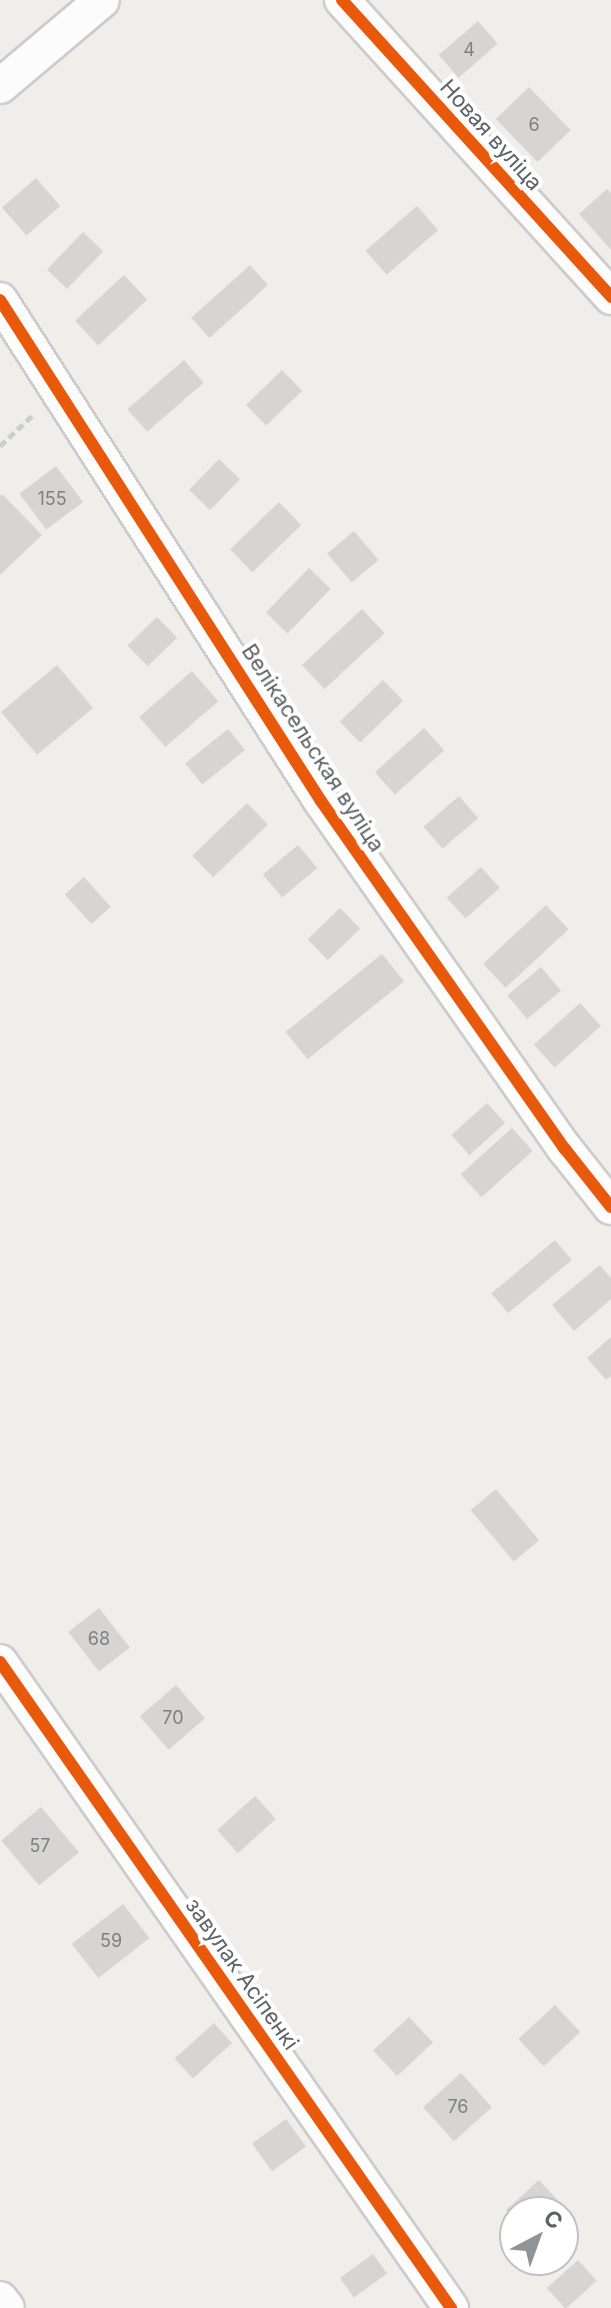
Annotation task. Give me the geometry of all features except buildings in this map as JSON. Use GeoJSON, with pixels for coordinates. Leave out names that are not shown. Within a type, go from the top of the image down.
{"type":"FeatureCollection","features":[{"type":"Feature","properties":{"kind":"street"},"geometry":{"type":"LineString","coordinates":[[0,86],[102,0]]}},
{"type":"Feature","properties":{"kind":"street","name":"Новая вуліца"},"geometry":{"type":"LineString","coordinates":[[342,0],[611,297]]}},
{"type":"Feature","properties":{"kind":"street","name":"Велікасельская вуліца"},"geometry":{"type":"LineString","coordinates":[[0,300],[321,801],[565,1149],[611,1207]]}},
{"type":"Feature","properties":{"kind":"street","name":"завулак Асіпенкі"},"geometry":{"type":"LineString","coordinates":[[0,1662],[451,2308]]}},
{"type":"Feature","properties":{"kind":"street"},"geometry":{"type":"LineString","coordinates":[[0,2299],[7,2308]]}},
{"type":"Feature","properties":{"kind":"path"},"geometry":{"type":"LineString","coordinates":[[0,446],[58,392]]}},
{"type":"Feature","properties":{"kind":"cycle path"},"geometry":{"type":"LineString","coordinates":[[342,0],[611,297]]}},
{"type":"Feature","properties":{"kind":"cycle path"},"geometry":{"type":"LineString","coordinates":[[0,300],[321,801],[565,1149],[611,1207]]}},
{"type":"Feature","properties":{"kind":"cycle path"},"geometry":{"type":"LineString","coordinates":[[0,1662],[451,2308]]}}]}
